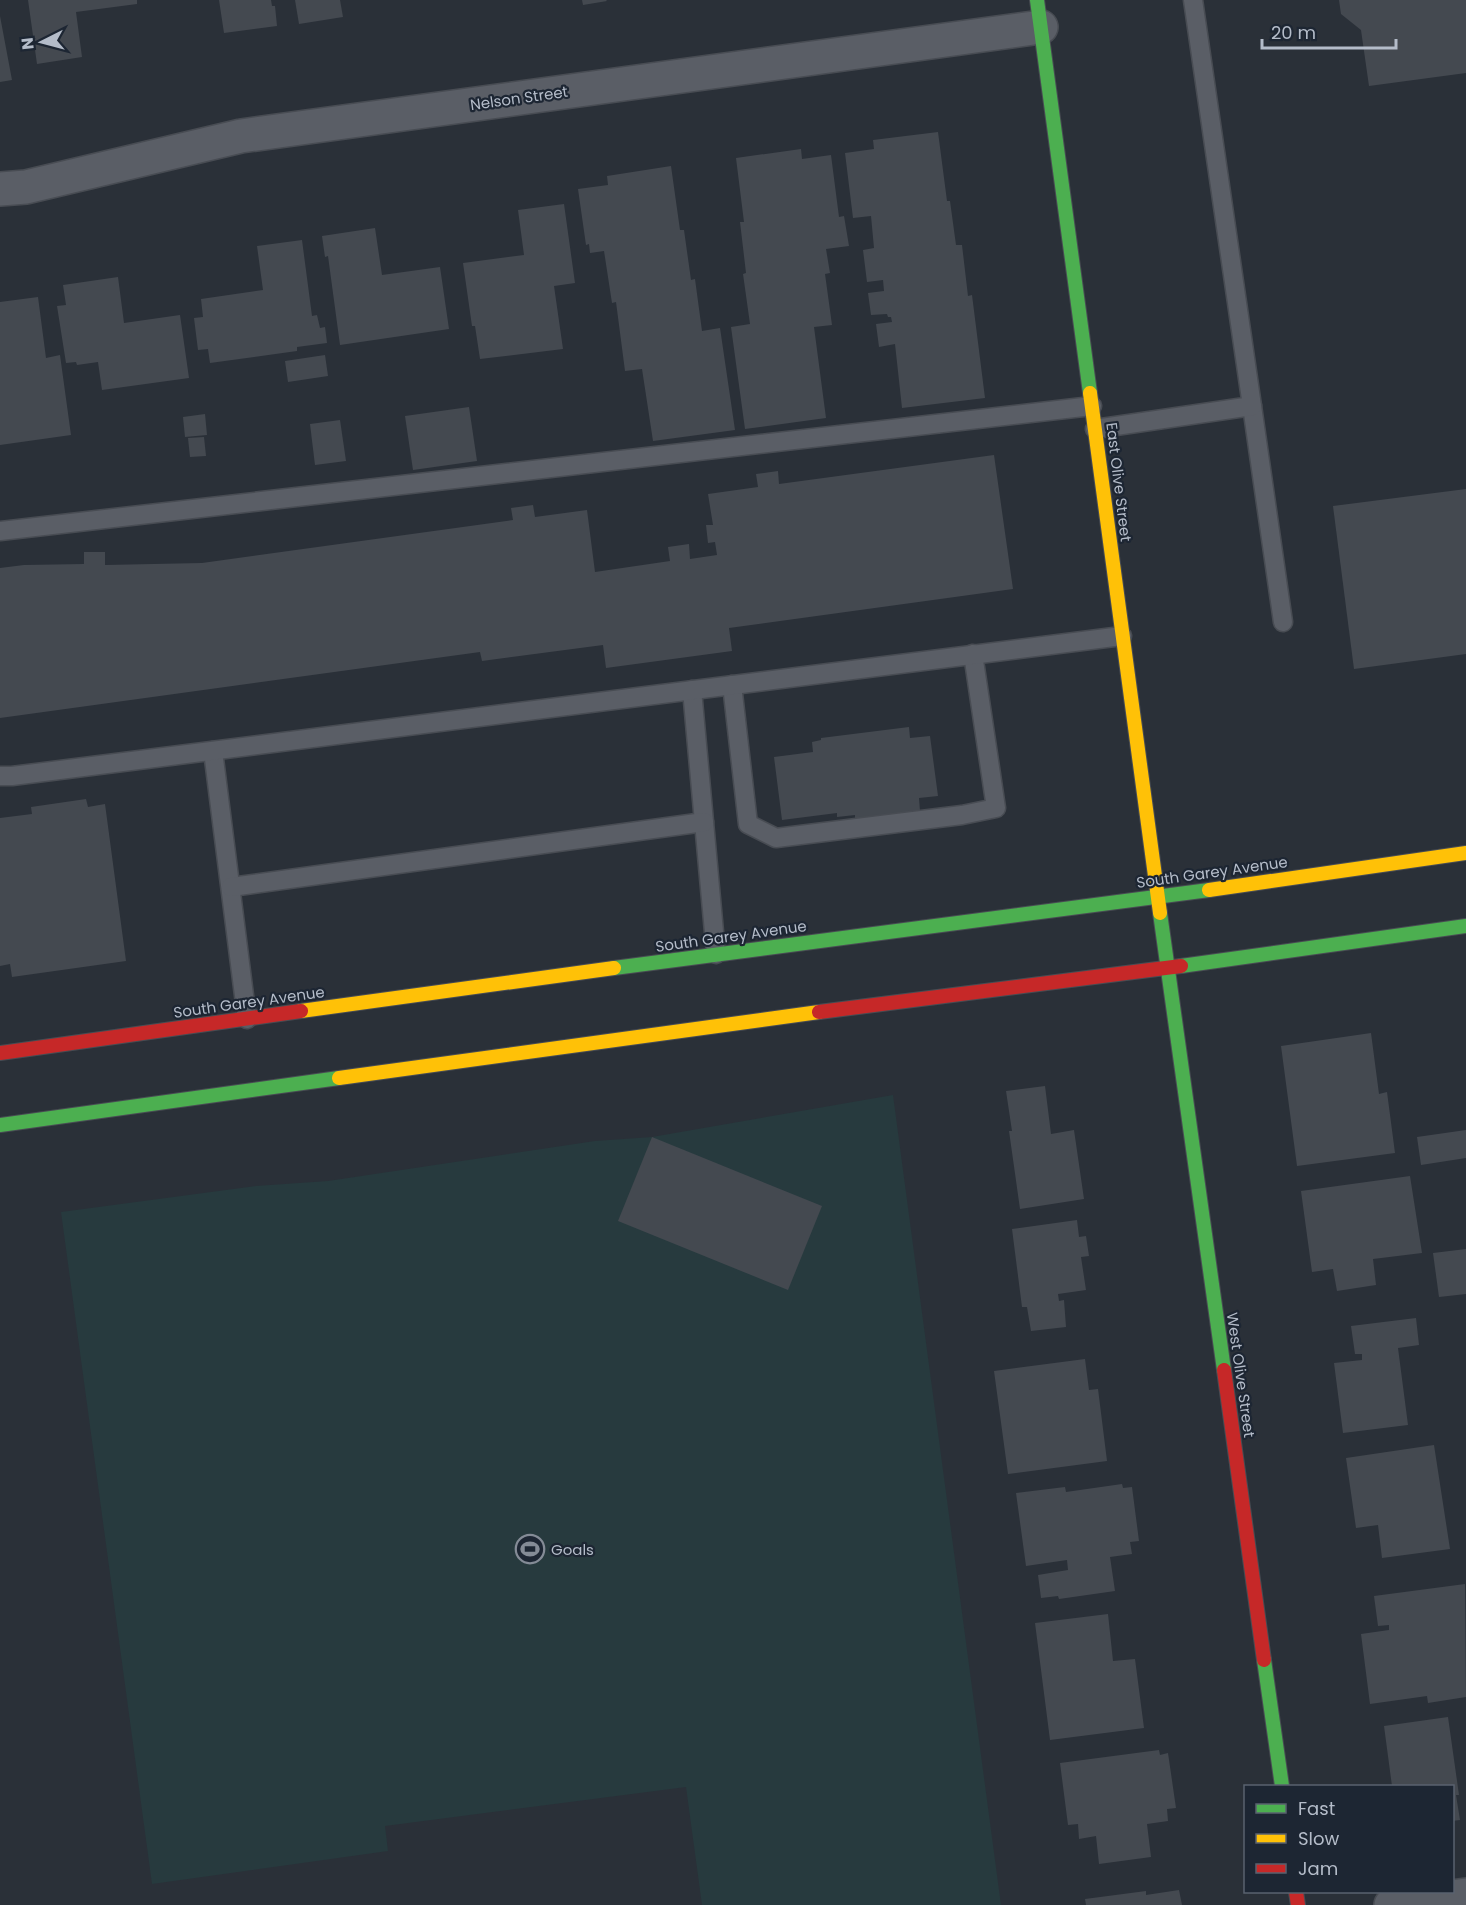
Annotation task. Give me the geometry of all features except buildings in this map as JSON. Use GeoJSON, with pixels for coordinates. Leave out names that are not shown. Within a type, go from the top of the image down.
{"type":"FeatureCollection","features":[{"type":"Feature","properties":{"kind":"main road","name":"East Olive Street"},"geometry":{"type":"LineString","coordinates":[[1039,13],[1167,968]]}},
{"type":"Feature","properties":{"kind":"main road","name":"South Garey Avenue"},"geometry":{"type":"LineString","coordinates":[[4,1054],[247,1018],[1158,897],[1466,853]]}},
{"type":"Feature","properties":{"kind":"main road"},"geometry":{"type":"LineString","coordinates":[[0,1125],[840,1009],[1167,968],[1466,926]]}},
{"type":"Feature","properties":{"kind":"main road","name":"West Olive Street"},"geometry":{"type":"LineString","coordinates":[[1167,968],[1282,1785]]}},
{"type":"Feature","properties":{"kind":"street","name":"Nelson Street"},"geometry":{"type":"LineString","coordinates":[[0,189],[26,187],[241,136],[1039,13]]}},
{"type":"Feature","properties":{"kind":"street"},"geometry":{"type":"LineString","coordinates":[[1391,1905],[1466,1895]]}},
{"type":"Feature","properties":{"kind":"lane"},"geometry":{"type":"LineString","coordinates":[[1193,0],[1282,622]]}},
{"type":"Feature","properties":{"kind":"lane"},"geometry":{"type":"LineString","coordinates":[[0,531],[1092,406]]}},
{"type":"Feature","properties":{"kind":"lane"},"geometry":{"type":"LineString","coordinates":[[1095,429],[1252,406]]}},
{"type":"Feature","properties":{"kind":"lane"},"geometry":{"type":"LineString","coordinates":[[0,776],[1122,636]]}},
{"type":"Feature","properties":{"kind":"lane"},"geometry":{"type":"LineString","coordinates":[[732,685],[748,824],[776,838],[962,815],[996,808],[973,654]]}},
{"type":"Feature","properties":{"kind":"lane"},"geometry":{"type":"LineString","coordinates":[[692,690],[716,954]]}},
{"type":"Feature","properties":{"kind":"lane"},"geometry":{"type":"LineString","coordinates":[[213,751],[247,1018]]}},
{"type":"Feature","properties":{"kind":"lane"},"geometry":{"type":"LineString","coordinates":[[231,887],[704,822]]}},
{"type":"Feature","properties":{"kind":"green space","name":"Goals"},"geometry":{"type":"Polygon","coordinates":[[[893,1095],[1001,1905],[702,1905],[686,1787],[385,1826],[388,1851],[152,1884],[61,1212],[256,1186],[328,1181],[595,1141],[652,1137],[893,1095]]]}},
{"type":"Feature","properties":{"kind":"traffic: fast"},"geometry":{"type":"LineString","coordinates":[[1037,0],[1090,393]]}},
{"type":"Feature","properties":{"kind":"traffic: fast"},"geometry":{"type":"LineString","coordinates":[[614,968],[1209,890]]}},
{"type":"Feature","properties":{"kind":"traffic: fast"},"geometry":{"type":"LineString","coordinates":[[1160,913],[1224,1370]]}},
{"type":"Feature","properties":{"kind":"traffic: fast"},"geometry":{"type":"LineString","coordinates":[[1181,966],[1466,926]]}},
{"type":"Feature","properties":{"kind":"traffic: fast"},"geometry":{"type":"LineString","coordinates":[[0,1125],[339,1078]]}},
{"type":"Feature","properties":{"kind":"traffic: fast"},"geometry":{"type":"LineString","coordinates":[[1264,1660],[1282,1785]]}},
{"type":"Feature","properties":{"kind":"traffic: slow"},"geometry":{"type":"LineString","coordinates":[[1090,393],[1160,913]]}},
{"type":"Feature","properties":{"kind":"traffic: slow"},"geometry":{"type":"LineString","coordinates":[[1209,890],[1466,853]]}},
{"type":"Feature","properties":{"kind":"traffic: slow"},"geometry":{"type":"LineString","coordinates":[[301,1011],[614,968]]}},
{"type":"Feature","properties":{"kind":"traffic: slow"},"geometry":{"type":"LineString","coordinates":[[339,1078],[819,1012]]}},
{"type":"Feature","properties":{"kind":"traffic: jam"},"geometry":{"type":"LineString","coordinates":[[819,1012],[1181,966]]}},
{"type":"Feature","properties":{"kind":"traffic: jam"},"geometry":{"type":"LineString","coordinates":[[0,1053],[301,1011]]}},
{"type":"Feature","properties":{"kind":"traffic: jam"},"geometry":{"type":"LineString","coordinates":[[1224,1370],[1264,1660]]}},
{"type":"Feature","properties":{"kind":"traffic: jam"},"geometry":{"type":"LineString","coordinates":[[1296,1893],[1298,1905]]}},
{"type":"Feature","properties":{"kind":"place","name":"Goals"},"geometry":{"type":"Point","coordinates":[530,1549]}}]}
